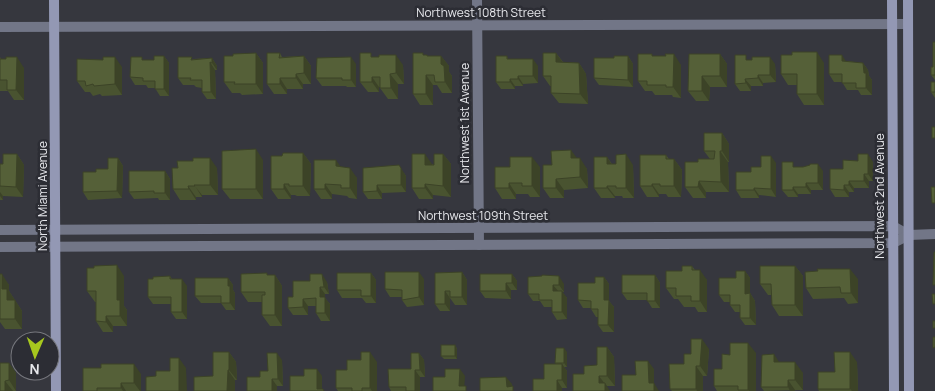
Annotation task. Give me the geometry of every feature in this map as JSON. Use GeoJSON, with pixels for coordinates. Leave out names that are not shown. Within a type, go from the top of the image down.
{"type":"FeatureCollection","features":[{"type":"Feature","properties":{"kind":"street","name":"North Miami Avenue"},"geometry":{"type":"LineString","coordinates":[[54,0],[56,391]]}},
{"type":"Feature","properties":{"kind":"street","name":"Northwest 1st Avenue"},"geometry":{"type":"LineString","coordinates":[[477,0],[479,245]]}},
{"type":"Feature","properties":{"kind":"street","name":"Northwest 2nd Avenue"},"geometry":{"type":"LineString","coordinates":[[892,0],[894,391]]}},
{"type":"Feature","properties":{"kind":"street"},"geometry":{"type":"LineString","coordinates":[[908,0],[909,391]]}},
{"type":"Feature","properties":{"kind":"street","name":"Northwest 108th Street"},"geometry":{"type":"LineString","coordinates":[[0,27],[908,24]]}},
{"type":"Feature","properties":{"kind":"street","name":"Northwest 109th Street"},"geometry":{"type":"LineString","coordinates":[[0,230],[893,226],[909,235]]}},
{"type":"Feature","properties":{"kind":"street"},"geometry":{"type":"LineString","coordinates":[[748,227],[748,243]]}},
{"type":"Feature","properties":{"kind":"street"},"geometry":{"type":"LineString","coordinates":[[622,228],[622,244]]}},
{"type":"Feature","properties":{"kind":"street"},"geometry":{"type":"LineString","coordinates":[[195,229],[196,246]]}},
{"type":"Feature","properties":{"kind":"street"},"geometry":{"type":"LineString","coordinates":[[334,229],[334,246]]}},
{"type":"Feature","properties":{"kind":"street"},"geometry":{"type":"LineString","coordinates":[[0,247],[893,243],[909,235],[935,234]]}},
{"type":"Feature","properties":{"kind":"building"},"geometry":{"type":"Polygon","coordinates":[[[933,42],[935,42],[935,75],[931,75],[931,67],[933,67],[933,42]]]}},
{"type":"Feature","properties":{"kind":"building"},"geometry":{"type":"Polygon","coordinates":[[[792,52],[817,52],[817,94],[797,94],[797,74],[781,74],[781,55],[792,55],[792,52]]]}},
{"type":"Feature","properties":{"kind":"building"},"geometry":{"type":"Polygon","coordinates":[[[256,53],[256,84],[224,82],[224,56],[256,53]]]}},
{"type":"Feature","properties":{"kind":"building"},"geometry":{"type":"Polygon","coordinates":[[[267,53],[280,53],[279,58],[304,56],[304,73],[296,74],[296,78],[280,78],[280,84],[267,84],[267,53]]]}},
{"type":"Feature","properties":{"kind":"building"},"geometry":{"type":"Polygon","coordinates":[[[360,53],[371,53],[371,57],[396,55],[396,73],[390,74],[391,88],[380,88],[380,77],[372,77],[372,82],[360,82],[360,53]]]}},
{"type":"Feature","properties":{"kind":"building"},"geometry":{"type":"Polygon","coordinates":[[[413,53],[441,56],[445,82],[435,82],[434,75],[426,75],[426,94],[413,94],[413,53]]]}},
{"type":"Feature","properties":{"kind":"building"},"geometry":{"type":"Polygon","coordinates":[[[543,53],[556,53],[556,62],[579,63],[580,94],[551,93],[551,76],[543,76],[543,53]]]}},
{"type":"Feature","properties":{"kind":"building"},"geometry":{"type":"Polygon","coordinates":[[[638,54],[666,56],[665,54],[674,54],[673,87],[647,85],[647,81],[638,81],[638,54]]]}},
{"type":"Feature","properties":{"kind":"building"},"geometry":{"type":"Polygon","coordinates":[[[689,54],[720,54],[720,76],[702,76],[702,91],[688,91],[689,54]]]}},
{"type":"Feature","properties":{"kind":"building"},"geometry":{"type":"Polygon","coordinates":[[[735,55],[746,55],[746,60],[752,60],[752,57],[770,57],[770,75],[758,75],[758,78],[745,79],[746,83],[735,84],[735,55]]]}},
{"type":"Feature","properties":{"kind":"building"},"geometry":{"type":"Polygon","coordinates":[[[829,55],[842,55],[842,61],[863,63],[864,73],[866,73],[866,88],[856,88],[856,83],[842,83],[842,74],[829,74],[829,55]]]}},
{"type":"Feature","properties":{"kind":"building"},"geometry":{"type":"Polygon","coordinates":[[[154,56],[164,56],[164,89],[155,89],[155,81],[143,81],[143,78],[130,77],[131,57],[142,57],[142,60],[154,60],[154,56]]]}},
{"type":"Feature","properties":{"kind":"building"},"geometry":{"type":"Polygon","coordinates":[[[496,56],[507,56],[507,59],[533,59],[533,76],[518,76],[518,79],[510,79],[510,82],[496,82],[496,56]]]}},
{"type":"Feature","properties":{"kind":"building"},"geometry":{"type":"Polygon","coordinates":[[[614,56],[628,56],[628,80],[594,78],[594,58],[614,58],[614,56]]]}},
{"type":"Feature","properties":{"kind":"building"},"geometry":{"type":"Polygon","coordinates":[[[6,57],[17,57],[16,90],[7,90],[7,80],[0,80],[0,59],[6,59],[6,57]]]}},
{"type":"Feature","properties":{"kind":"building"},"geometry":{"type":"Polygon","coordinates":[[[103,57],[115,57],[115,84],[94,86],[93,84],[86,86],[85,81],[77,81],[77,59],[103,60],[103,57]]]}},
{"type":"Feature","properties":{"kind":"building"},"geometry":{"type":"Polygon","coordinates":[[[178,57],[192,57],[191,60],[212,58],[212,63],[210,62],[211,92],[202,92],[202,80],[178,78],[178,57]]]}},
{"type":"Feature","properties":{"kind":"building"},"geometry":{"type":"Polygon","coordinates":[[[351,57],[351,80],[316,78],[317,58],[351,57]]]}},
{"type":"Feature","properties":{"kind":"building"},"geometry":{"type":"Polygon","coordinates":[[[931,82],[935,82],[935,92],[931,92],[931,82]]]}},
{"type":"Feature","properties":{"kind":"building"},"geometry":{"type":"Polygon","coordinates":[[[932,127],[935,127],[935,138],[932,138],[932,127]]]}},
{"type":"Feature","properties":{"kind":"building"},"geometry":{"type":"Polygon","coordinates":[[[704,133],[722,133],[722,151],[720,151],[721,182],[699,181],[698,187],[685,187],[685,162],[698,162],[698,159],[714,159],[715,151],[704,151],[704,133]]]}},
{"type":"Feature","properties":{"kind":"building"},"geometry":{"type":"Polygon","coordinates":[[[256,149],[256,189],[222,189],[222,151],[256,149]]]}},
{"type":"Feature","properties":{"kind":"building"},"geometry":{"type":"Polygon","coordinates":[[[571,150],[571,158],[580,158],[580,177],[556,179],[556,188],[543,188],[543,165],[552,165],[551,151],[571,150]]]}},
{"type":"Feature","properties":{"kind":"building"},"geometry":{"type":"Polygon","coordinates":[[[283,153],[303,153],[303,186],[284,184],[284,189],[271,189],[271,156],[282,156],[283,153]]]}},
{"type":"Feature","properties":{"kind":"building"},"geometry":{"type":"Polygon","coordinates":[[[3,154],[17,154],[16,187],[0,186],[0,164],[3,164],[3,154]]]}},
{"type":"Feature","properties":{"kind":"building"},"geometry":{"type":"Polygon","coordinates":[[[412,154],[425,154],[425,165],[434,165],[434,154],[443,154],[443,186],[425,184],[425,188],[412,188],[412,154]]]}},
{"type":"Feature","properties":{"kind":"building"},"geometry":{"type":"Polygon","coordinates":[[[626,154],[626,188],[607,186],[607,188],[594,188],[594,157],[607,157],[607,164],[616,164],[616,155],[626,154]]]}},
{"type":"Feature","properties":{"kind":"building"},"geometry":{"type":"Polygon","coordinates":[[[858,154],[868,154],[868,174],[864,174],[864,181],[849,181],[849,185],[844,185],[844,190],[830,189],[830,169],[843,169],[843,160],[858,161],[858,154]]]}},
{"type":"Feature","properties":{"kind":"building"},"geometry":{"type":"Polygon","coordinates":[[[640,155],[666,155],[666,159],[674,159],[674,186],[652,184],[652,186],[640,186],[640,155]]]}},
{"type":"Feature","properties":{"kind":"building"},"geometry":{"type":"Polygon","coordinates":[[[761,156],[771,156],[771,189],[736,190],[736,172],[751,172],[751,167],[761,167],[761,156]]]}},
{"type":"Feature","properties":{"kind":"building"},"geometry":{"type":"Polygon","coordinates":[[[510,157],[532,157],[532,186],[522,186],[522,183],[509,183],[509,188],[495,188],[495,167],[510,167],[510,157]]]}},
{"type":"Feature","properties":{"kind":"building"},"geometry":{"type":"Polygon","coordinates":[[[108,158],[118,158],[117,191],[83,192],[83,172],[96,172],[96,169],[108,169],[108,158]]]}},
{"type":"Feature","properties":{"kind":"building"},"geometry":{"type":"Polygon","coordinates":[[[193,158],[210,158],[210,185],[188,186],[189,189],[173,189],[172,168],[178,168],[177,161],[193,161],[193,158]]]}},
{"type":"Feature","properties":{"kind":"building"},"geometry":{"type":"Polygon","coordinates":[[[314,160],[336,160],[336,166],[350,168],[350,188],[341,188],[341,185],[325,184],[325,189],[314,189],[314,160]]]}},
{"type":"Feature","properties":{"kind":"building"},"geometry":{"type":"Polygon","coordinates":[[[782,162],[793,162],[793,167],[818,164],[818,183],[806,183],[806,187],[793,187],[793,190],[782,190],[782,162]]]}},
{"type":"Feature","properties":{"kind":"building"},"geometry":{"type":"Polygon","coordinates":[[[399,165],[401,168],[401,185],[377,185],[377,191],[363,192],[363,168],[399,165]]]}},
{"type":"Feature","properties":{"kind":"building"},"geometry":{"type":"Polygon","coordinates":[[[129,171],[165,171],[165,193],[154,193],[154,191],[129,192],[129,171]]]}},
{"type":"Feature","properties":{"kind":"building"},"geometry":{"type":"Polygon","coordinates":[[[931,187],[935,187],[935,203],[932,203],[931,187]]]}},
{"type":"Feature","properties":{"kind":"building"},"geometry":{"type":"Polygon","coordinates":[[[934,252],[935,285],[933,285],[934,252]]]}},
{"type":"Feature","properties":{"kind":"building"},"geometry":{"type":"Polygon","coordinates":[[[117,265],[117,300],[120,300],[120,316],[106,316],[106,322],[96,321],[96,291],[87,291],[87,268],[117,265]]]}},
{"type":"Feature","properties":{"kind":"building"},"geometry":{"type":"Polygon","coordinates":[[[682,266],[692,266],[692,270],[700,270],[700,301],[691,301],[691,296],[676,296],[676,288],[666,288],[666,271],[682,271],[682,266]]]}},
{"type":"Feature","properties":{"kind":"building"},"geometry":{"type":"Polygon","coordinates":[[[760,266],[795,266],[795,305],[772,305],[771,284],[760,284],[760,266]]]}},
{"type":"Feature","properties":{"kind":"building"},"geometry":{"type":"Polygon","coordinates":[[[817,269],[850,269],[851,293],[841,293],[840,287],[806,288],[805,272],[818,271],[817,269]]]}},
{"type":"Feature","properties":{"kind":"building"},"geometry":{"type":"Polygon","coordinates":[[[736,271],[745,271],[745,294],[750,293],[750,318],[740,318],[740,305],[730,305],[730,295],[719,295],[719,278],[736,278],[736,271]]]}},
{"type":"Feature","properties":{"kind":"building"},"geometry":{"type":"Polygon","coordinates":[[[385,272],[419,272],[419,297],[402,300],[402,290],[385,289],[385,272]]]}},
{"type":"Feature","properties":{"kind":"building"},"geometry":{"type":"Polygon","coordinates":[[[462,272],[462,297],[450,297],[450,291],[445,291],[445,304],[435,304],[435,273],[462,272]]]}},
{"type":"Feature","properties":{"kind":"building"},"geometry":{"type":"Polygon","coordinates":[[[267,273],[267,275],[275,275],[275,315],[262,315],[262,295],[265,295],[265,292],[241,292],[241,274],[267,273]]]}},
{"type":"Feature","properties":{"kind":"building"},"geometry":{"type":"Polygon","coordinates":[[[337,273],[371,273],[371,296],[361,296],[361,290],[337,290],[337,273]]]}},
{"type":"Feature","properties":{"kind":"building"},"geometry":{"type":"Polygon","coordinates":[[[0,274],[2,274],[2,289],[7,289],[7,300],[15,300],[15,319],[0,319],[0,274]]]}},
{"type":"Feature","properties":{"kind":"building"},"geometry":{"type":"Polygon","coordinates":[[[310,274],[322,274],[324,287],[320,287],[320,297],[325,297],[325,313],[316,313],[316,298],[303,299],[303,307],[288,308],[288,297],[293,297],[293,281],[310,281],[310,274]]]}},
{"type":"Feature","properties":{"kind":"building"},"geometry":{"type":"Polygon","coordinates":[[[480,274],[512,274],[512,283],[506,283],[506,291],[480,291],[480,274]]]}},
{"type":"Feature","properties":{"kind":"building"},"geometry":{"type":"Polygon","coordinates":[[[542,275],[559,276],[559,285],[553,285],[553,291],[562,291],[562,312],[552,312],[552,300],[539,300],[539,294],[528,294],[528,277],[542,275]]]}},
{"type":"Feature","properties":{"kind":"building"},"geometry":{"type":"Polygon","coordinates":[[[622,275],[655,275],[655,301],[647,301],[647,293],[622,293],[622,275]]]}},
{"type":"Feature","properties":{"kind":"building"},"geometry":{"type":"Polygon","coordinates":[[[170,276],[170,279],[182,279],[182,312],[171,312],[171,297],[148,297],[148,279],[170,276]]]}},
{"type":"Feature","properties":{"kind":"building"},"geometry":{"type":"Polygon","coordinates":[[[595,277],[604,277],[604,300],[609,300],[608,325],[598,325],[598,309],[591,309],[591,301],[578,300],[578,283],[595,283],[595,277]]]}},
{"type":"Feature","properties":{"kind":"building"},"geometry":{"type":"Polygon","coordinates":[[[195,278],[228,278],[230,303],[221,303],[221,296],[195,296],[195,278]]]}},
{"type":"Feature","properties":{"kind":"building"},"geometry":{"type":"Polygon","coordinates":[[[932,294],[935,294],[935,304],[933,304],[932,294]]]}},
{"type":"Feature","properties":{"kind":"building"},"geometry":{"type":"Polygon","coordinates":[[[933,337],[935,337],[935,347],[933,348],[933,337]]]}},
{"type":"Feature","properties":{"kind":"building"},"geometry":{"type":"Polygon","coordinates":[[[691,339],[702,339],[700,366],[696,366],[696,389],[670,389],[669,364],[684,364],[684,354],[691,354],[691,339]]]}},
{"type":"Feature","properties":{"kind":"building"},"geometry":{"type":"Polygon","coordinates":[[[730,343],[748,343],[748,390],[738,390],[738,386],[714,386],[714,369],[722,369],[722,354],[730,355],[730,343]]]}},
{"type":"Feature","properties":{"kind":"building"},"geometry":{"type":"Polygon","coordinates":[[[441,345],[455,345],[455,356],[441,356],[441,345]]]}},
{"type":"Feature","properties":{"kind":"building"},"geometry":{"type":"Polygon","coordinates":[[[597,347],[607,347],[607,376],[599,376],[599,383],[605,383],[605,391],[573,391],[573,374],[584,374],[584,366],[597,365],[597,347]]]}},
{"type":"Feature","properties":{"kind":"building"},"geometry":{"type":"Polygon","coordinates":[[[556,348],[564,348],[564,363],[555,363],[556,348]]]}},
{"type":"Feature","properties":{"kind":"building"},"geometry":{"type":"Polygon","coordinates":[[[213,352],[229,352],[227,391],[194,391],[194,377],[213,376],[213,352]]]}},
{"type":"Feature","properties":{"kind":"building"},"geometry":{"type":"Polygon","coordinates":[[[361,352],[370,352],[370,388],[362,388],[362,391],[352,391],[352,388],[336,388],[336,370],[347,370],[347,360],[361,360],[361,352]]]}},
{"type":"Feature","properties":{"kind":"building"},"geometry":{"type":"Polygon","coordinates":[[[834,352],[850,352],[850,389],[818,389],[818,372],[835,372],[834,352]]]}},
{"type":"Feature","properties":{"kind":"building"},"geometry":{"type":"Polygon","coordinates":[[[267,353],[277,353],[278,379],[272,379],[272,391],[247,391],[247,377],[260,377],[260,371],[268,371],[267,353]]]}},
{"type":"Feature","properties":{"kind":"building"},"geometry":{"type":"Polygon","coordinates":[[[411,353],[419,353],[420,370],[415,370],[415,391],[406,391],[406,387],[389,387],[388,369],[411,369],[411,353]]]}},
{"type":"Feature","properties":{"kind":"building"},"geometry":{"type":"Polygon","coordinates":[[[774,354],[774,362],[795,362],[795,380],[788,380],[788,387],[761,387],[762,355],[774,354]]]}},
{"type":"Feature","properties":{"kind":"building"},"geometry":{"type":"Polygon","coordinates":[[[170,358],[179,358],[179,391],[146,391],[146,377],[156,376],[156,371],[170,371],[170,358]]]}},
{"type":"Feature","properties":{"kind":"building"},"geometry":{"type":"Polygon","coordinates":[[[635,361],[648,361],[649,383],[654,383],[654,391],[622,391],[622,375],[636,375],[635,361]]]}},
{"type":"Feature","properties":{"kind":"building"},"geometry":{"type":"Polygon","coordinates":[[[0,363],[9,363],[9,380],[5,381],[5,391],[0,391],[0,363]]]}},
{"type":"Feature","properties":{"kind":"building"},"geometry":{"type":"Polygon","coordinates":[[[101,364],[134,364],[134,383],[121,383],[121,388],[97,388],[97,391],[83,391],[83,368],[101,368],[101,364]]]}},
{"type":"Feature","properties":{"kind":"building"},"geometry":{"type":"Polygon","coordinates":[[[544,364],[562,364],[562,380],[557,380],[557,391],[533,391],[533,379],[544,379],[544,364]]]}},
{"type":"Feature","properties":{"kind":"building"},"geometry":{"type":"Polygon","coordinates":[[[304,369],[317,369],[317,389],[323,389],[324,391],[290,391],[290,376],[304,376],[304,369]]]}},
{"type":"Feature","properties":{"kind":"building"},"geometry":{"type":"Polygon","coordinates":[[[445,369],[460,369],[459,386],[466,386],[466,391],[433,391],[433,377],[445,377],[445,369]]]}},
{"type":"Feature","properties":{"kind":"building"},"geometry":{"type":"Polygon","coordinates":[[[506,377],[507,387],[513,386],[513,391],[480,391],[480,378],[506,377]]]}}]}
